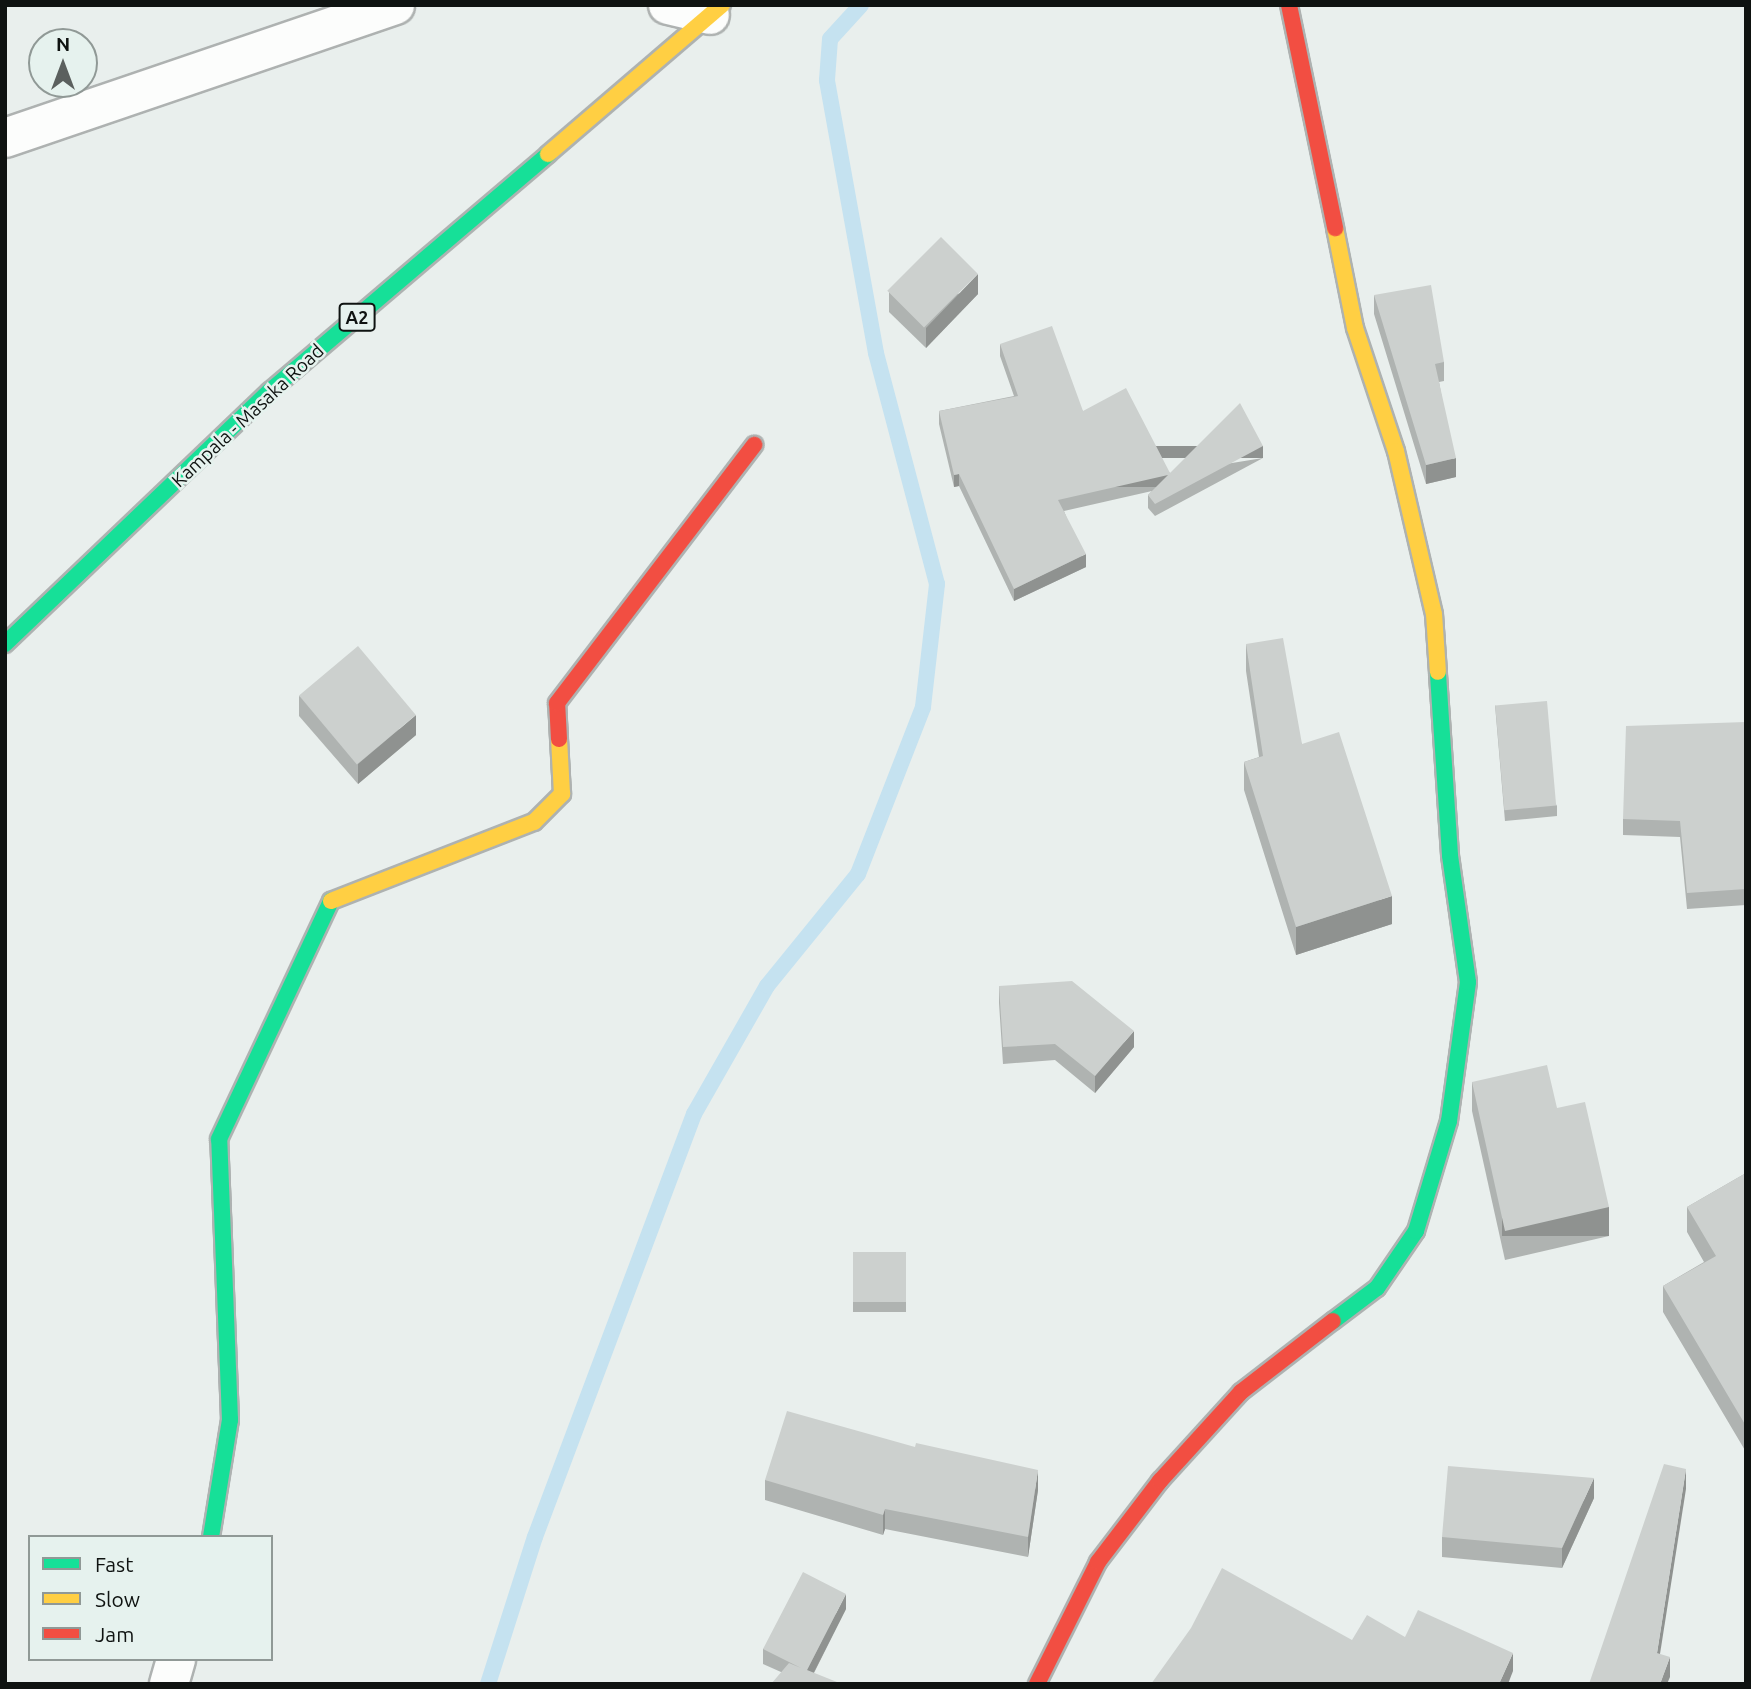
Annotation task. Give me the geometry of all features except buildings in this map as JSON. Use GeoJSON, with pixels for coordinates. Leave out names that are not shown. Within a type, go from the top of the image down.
{"type":"FeatureCollection","features":[{"type":"Feature","properties":{"kind":"street"},"geometry":{"type":"LineString","coordinates":[[5,138],[395,5]]}},
{"type":"Feature","properties":{"kind":"street"},"geometry":{"type":"LineString","coordinates":[[668,5],[716,10]]}},
{"type":"Feature","properties":{"kind":"street"},"geometry":{"type":"LineString","coordinates":[[1037,1684],[1098,1562],[1160,1481],[1241,1392],[1377,1288],[1416,1231],[1449,1121],[1468,982],[1450,855],[1434,614],[1396,451],[1356,328],[1289,5]]}},
{"type":"Feature","properties":{"kind":"street","name":"Kampala - Masaka Road"},"geometry":{"type":"LineString","coordinates":[[5,644],[270,391],[716,10]]}},
{"type":"Feature","properties":{"kind":"street"},"geometry":{"type":"LineString","coordinates":[[211,1535],[230,1420],[219,1139],[333,897],[534,822],[562,794],[557,704],[754,445]]}},
{"type":"Feature","properties":{"kind":"street"},"geometry":{"type":"LineString","coordinates":[[169,1684],[175,1661]]}},
{"type":"Feature","properties":{"kind":"waterway"},"geometry":{"type":"LineString","coordinates":[[488,1684],[535,1537],[694,1114],[767,986],[858,874],[923,707],[937,584],[876,353],[827,80],[830,39],[861,5]]}},
{"type":"Feature","properties":{"kind":"traffic: fast"},"geometry":{"type":"LineString","coordinates":[[5,644],[270,391],[548,154]]}},
{"type":"Feature","properties":{"kind":"traffic: fast"},"geometry":{"type":"LineString","coordinates":[[1333,1321],[1377,1288],[1416,1231],[1449,1121],[1468,982],[1450,855],[1438,672]]}},
{"type":"Feature","properties":{"kind":"traffic: fast"},"geometry":{"type":"LineString","coordinates":[[211,1535],[230,1420],[219,1139],[331,901]]}},
{"type":"Feature","properties":{"kind":"traffic: slow"},"geometry":{"type":"LineString","coordinates":[[548,154],[722,5]]}},
{"type":"Feature","properties":{"kind":"traffic: slow"},"geometry":{"type":"LineString","coordinates":[[1335,228],[1355,328],[1396,451],[1434,614],[1438,672]]}},
{"type":"Feature","properties":{"kind":"traffic: slow"},"geometry":{"type":"LineString","coordinates":[[331,901],[534,822],[562,794],[559,739]]}},
{"type":"Feature","properties":{"kind":"traffic: jam"},"geometry":{"type":"LineString","coordinates":[[1289,5],[1335,228]]}},
{"type":"Feature","properties":{"kind":"traffic: jam"},"geometry":{"type":"LineString","coordinates":[[559,739],[557,703],[754,445]]}},
{"type":"Feature","properties":{"kind":"traffic: jam"},"geometry":{"type":"LineString","coordinates":[[1037,1684],[1098,1562],[1160,1481],[1241,1392],[1333,1321]]}}]}
